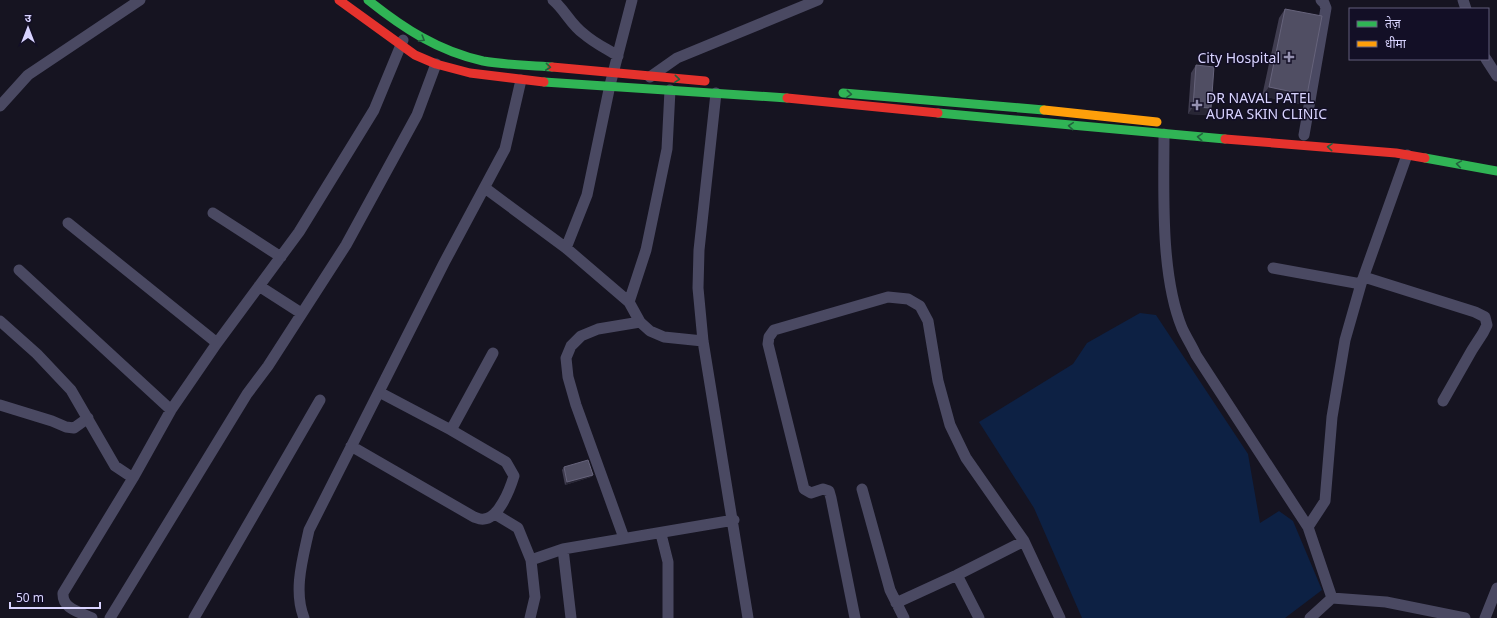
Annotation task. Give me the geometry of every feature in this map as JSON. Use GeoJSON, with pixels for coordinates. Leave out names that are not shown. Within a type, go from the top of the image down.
{"type":"FeatureCollection","features":[{"type":"Feature","properties":{"kind":"main road"},"geometry":{"type":"LineString","coordinates":[[340,0],[415,54],[436,64],[470,73],[561,84],[610,85],[670,90],[717,88]]}},
{"type":"Feature","properties":{"kind":"main road"},"geometry":{"type":"LineString","coordinates":[[368,0],[407,30],[441,48],[484,61],[650,77],[717,88],[1166,128],[1407,155],[1497,171]]}},
{"type":"Feature","properties":{"kind":"main road"},"geometry":{"type":"LineString","coordinates":[[837,92],[1022,108],[1166,128]]}},
{"type":"Feature","properties":{"kind":"street"},"geometry":{"type":"LineString","coordinates":[[0,106],[28,75],[140,0]]}},
{"type":"Feature","properties":{"kind":"street"},"geometry":{"type":"LineString","coordinates":[[553,0],[562,8],[583,34],[618,56]]}},
{"type":"Feature","properties":{"kind":"street"},"geometry":{"type":"LineString","coordinates":[[566,248],[586,195],[610,85],[632,0]]}},
{"type":"Feature","properties":{"kind":"street"},"geometry":{"type":"LineString","coordinates":[[650,77],[682,56],[818,0]]}},
{"type":"Feature","properties":{"kind":"street"},"geometry":{"type":"LineString","coordinates":[[1304,135],[1326,8],[1324,2],[1321,0]]}},
{"type":"Feature","properties":{"kind":"street"},"geometry":{"type":"LineString","coordinates":[[92,618],[68,607],[64,602],[63,593],[133,478],[171,410],[217,343],[299,232],[374,110],[407,30]]}},
{"type":"Feature","properties":{"kind":"street"},"geometry":{"type":"LineString","coordinates":[[1487,60],[1497,76]]}},
{"type":"Feature","properties":{"kind":"street"},"geometry":{"type":"LineString","coordinates":[[110,618],[247,394],[346,245],[417,115],[436,64]]}},
{"type":"Feature","properties":{"kind":"street"},"geometry":{"type":"LineString","coordinates":[[304,618],[300,607],[299,576],[309,530],[444,263],[505,149],[521,80]]}},
{"type":"Feature","properties":{"kind":"street"},"geometry":{"type":"LineString","coordinates":[[717,88],[699,250],[698,288],[703,341],[734,520],[748,618]]}},
{"type":"Feature","properties":{"kind":"street"},"geometry":{"type":"LineString","coordinates":[[629,302],[646,250],[665,156],[670,90]]}},
{"type":"Feature","properties":{"kind":"street"},"geometry":{"type":"LineString","coordinates":[[1166,128],[1167,256],[1175,303],[1182,327],[1196,355],[1308,526],[1332,598]]}},
{"type":"Feature","properties":{"kind":"street"},"geometry":{"type":"LineString","coordinates":[[1308,526],[1325,501],[1332,417],[1345,340],[1362,281],[1407,155]]}},
{"type":"Feature","properties":{"kind":"street"},"geometry":{"type":"LineString","coordinates":[[485,188],[566,248],[629,302],[640,322],[650,331],[664,337],[703,341]]}},
{"type":"Feature","properties":{"kind":"street"},"geometry":{"type":"LineString","coordinates":[[213,213],[281,257]]}},
{"type":"Feature","properties":{"kind":"street"},"geometry":{"type":"LineString","coordinates":[[68,223],[217,343]]}},
{"type":"Feature","properties":{"kind":"street"},"geometry":{"type":"LineString","coordinates":[[1273,268],[1362,281],[1485,317],[1487,325],[1443,401]]}},
{"type":"Feature","properties":{"kind":"street"},"geometry":{"type":"LineString","coordinates":[[19,270],[171,410]]}},
{"type":"Feature","properties":{"kind":"street"},"geometry":{"type":"LineString","coordinates":[[259,286],[301,313]]}},
{"type":"Feature","properties":{"kind":"street"},"geometry":{"type":"LineString","coordinates":[[855,618],[829,491],[823,489],[811,493],[804,489],[769,352],[769,337],[774,330],[888,297],[908,299],[920,306],[928,322],[938,381],[950,425],[966,458],[1024,541],[1060,618]]}},
{"type":"Feature","properties":{"kind":"street"},"geometry":{"type":"LineString","coordinates":[[0,321],[36,354],[71,390],[116,466],[133,478]]}},
{"type":"Feature","properties":{"kind":"street"},"geometry":{"type":"LineString","coordinates":[[624,538],[576,405],[568,377],[566,358],[571,346],[581,336],[598,329],[640,322]]}},
{"type":"Feature","properties":{"kind":"street"},"geometry":{"type":"LineString","coordinates":[[452,430],[493,353]]}},
{"type":"Feature","properties":{"kind":"street"},"geometry":{"type":"LineString","coordinates":[[351,446],[474,517],[484,519],[495,514],[510,491],[514,476],[506,462],[452,430],[379,392]]}},
{"type":"Feature","properties":{"kind":"street"},"geometry":{"type":"LineString","coordinates":[[194,618],[320,400]]}},
{"type":"Feature","properties":{"kind":"street"},"geometry":{"type":"LineString","coordinates":[[0,405],[52,421],[66,427],[74,428],[88,418]]}},
{"type":"Feature","properties":{"kind":"street"},"geometry":{"type":"LineString","coordinates":[[862,489],[890,590],[904,618]]}},
{"type":"Feature","properties":{"kind":"street"},"geometry":{"type":"LineString","coordinates":[[495,514],[518,528],[531,560],[535,597],[530,618]]}},
{"type":"Feature","properties":{"kind":"street"},"geometry":{"type":"LineString","coordinates":[[531,560],[563,549],[624,538],[661,534],[734,520]]}},
{"type":"Feature","properties":{"kind":"street"},"geometry":{"type":"LineString","coordinates":[[661,534],[668,562],[668,618]]}},
{"type":"Feature","properties":{"kind":"street"},"geometry":{"type":"LineString","coordinates":[[896,602],[957,575],[1024,541]]}},
{"type":"Feature","properties":{"kind":"street"},"geometry":{"type":"LineString","coordinates":[[563,549],[571,618]]}},
{"type":"Feature","properties":{"kind":"street"},"geometry":{"type":"LineString","coordinates":[[957,575],[978,618]]}},
{"type":"Feature","properties":{"kind":"street"},"geometry":{"type":"LineString","coordinates":[[1485,618],[1497,588]]}},
{"type":"Feature","properties":{"kind":"street"},"geometry":{"type":"LineString","coordinates":[[1310,618],[1332,598],[1386,602],[1418,613],[1465,618]]}},
{"type":"Feature","properties":{"kind":"water"},"geometry":{"type":"Polygon","coordinates":[[[1140,313],[1156,315],[1248,454],[1260,523],[1279,511],[1293,521],[1322,590],[1285,618],[1082,618],[1034,508],[979,422],[1073,364],[1087,343],[1140,313]]]}},
{"type":"Feature","properties":{"kind":"building"},"geometry":{"type":"Polygon","coordinates":[[[1285,9],[1322,16],[1307,95],[1269,87],[1285,9]]]}},
{"type":"Feature","properties":{"kind":"building"},"geometry":{"type":"Polygon","coordinates":[[[1196,65],[1214,67],[1211,108],[1193,107],[1196,65]]]}},
{"type":"Feature","properties":{"kind":"building"},"geometry":{"type":"Polygon","coordinates":[[[588,460],[593,475],[567,482],[564,467],[588,460]]]}},
{"type":"Feature","properties":{"kind":"traffic: fast"},"geometry":{"type":"LineString","coordinates":[[368,0],[408,29],[436,45],[467,57],[491,62],[552,67]]}},
{"type":"Feature","properties":{"kind":"traffic: fast"},"geometry":{"type":"LineString","coordinates":[[544,82],[787,98]]}},
{"type":"Feature","properties":{"kind":"traffic: fast"},"geometry":{"type":"LineString","coordinates":[[843,93],[1044,110]]}},
{"type":"Feature","properties":{"kind":"traffic: fast"},"geometry":{"type":"LineString","coordinates":[[938,113],[1225,139]]}},
{"type":"Feature","properties":{"kind":"traffic: fast"},"geometry":{"type":"LineString","coordinates":[[1425,158],[1497,171]]}},
{"type":"Feature","properties":{"kind":"traffic: slow"},"geometry":{"type":"LineString","coordinates":[[1044,110],[1157,122]]}},
{"type":"Feature","properties":{"kind":"traffic: jam"},"geometry":{"type":"LineString","coordinates":[[339,0],[415,55],[436,64],[470,73],[544,82]]}},
{"type":"Feature","properties":{"kind":"traffic: jam"},"geometry":{"type":"LineString","coordinates":[[552,67],[705,81]]}},
{"type":"Feature","properties":{"kind":"traffic: jam"},"geometry":{"type":"LineString","coordinates":[[787,98],[938,113]]}},
{"type":"Feature","properties":{"kind":"traffic: jam"},"geometry":{"type":"LineString","coordinates":[[1225,139],[1396,153],[1425,158]]}},
{"type":"Feature","properties":{"kind":"place","name":"City Hospital"},"geometry":{"type":"Point","coordinates":[1289,57]}},
{"type":"Feature","properties":{"kind":"place","name":"DR NAVAL PATEL AURA SKIN CLINIC"},"geometry":{"type":"Point","coordinates":[1197,105]}}]}
